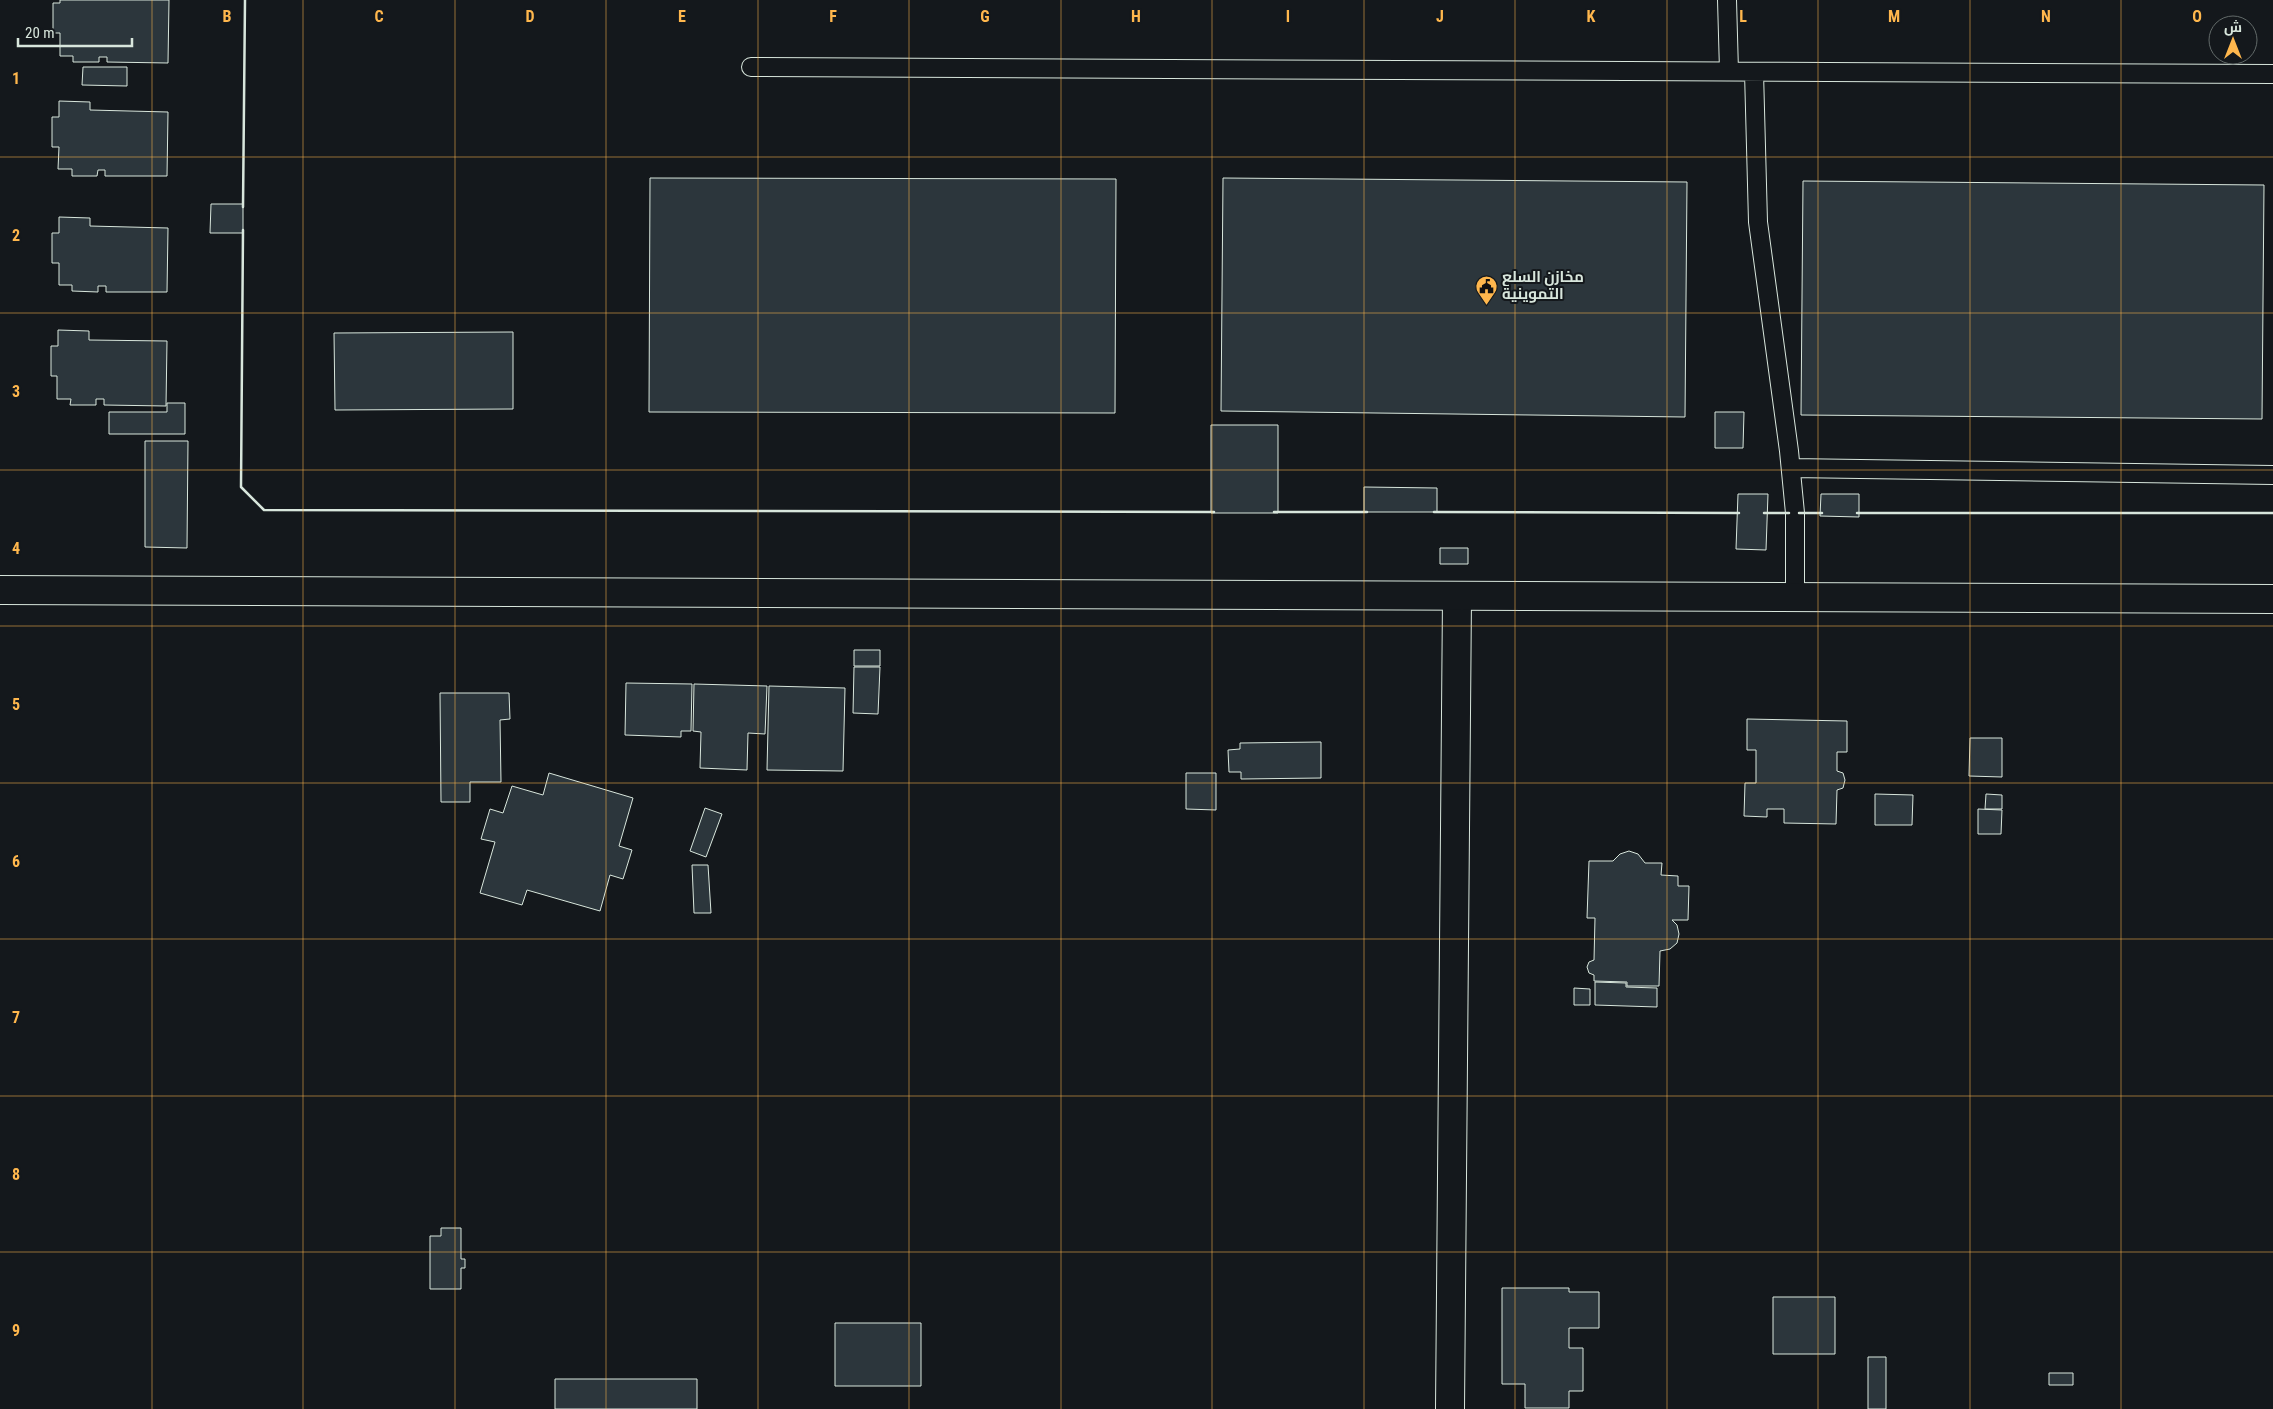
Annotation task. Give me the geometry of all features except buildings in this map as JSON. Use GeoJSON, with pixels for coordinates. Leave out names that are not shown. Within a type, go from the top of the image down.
{"type":"FeatureCollection","features":[{"type":"Feature","properties":{"kind":"street"},"geometry":{"type":"LineString","coordinates":[[0,590],[2273,599]]}},
{"type":"Feature","properties":{"kind":"street"},"geometry":{"type":"LineString","coordinates":[[1450,1409],[1458,596]]}},
{"type":"Feature","properties":{"kind":"lane"},"geometry":{"type":"LineString","coordinates":[[1727,0],[1729,71]]}},
{"type":"Feature","properties":{"kind":"lane"},"geometry":{"type":"LineString","coordinates":[[751,67],[2273,74]]}},
{"type":"Feature","properties":{"kind":"lane"},"geometry":{"type":"LineString","coordinates":[[1754,72],[1758,222],[1791,468],[1795,513],[1795,598]]}},
{"type":"Feature","properties":{"kind":"lane"},"geometry":{"type":"LineString","coordinates":[[1791,468],[2273,475]]}},
{"type":"Feature","properties":{"kind":"wall"},"geometry":{"type":"LineString","coordinates":[[243,207],[245,0]]}},
{"type":"Feature","properties":{"kind":"wall"},"geometry":{"type":"LineString","coordinates":[[243,230],[241,487],[264,510],[1214,512]]}},
{"type":"Feature","properties":{"kind":"wall"},"geometry":{"type":"LineString","coordinates":[[1274,512],[1367,512]]}},
{"type":"Feature","properties":{"kind":"wall"},"geometry":{"type":"LineString","coordinates":[[1434,512],[1739,513]]}},
{"type":"Feature","properties":{"kind":"wall"},"geometry":{"type":"LineString","coordinates":[[1764,513],[1789,513]]}},
{"type":"Feature","properties":{"kind":"wall"},"geometry":{"type":"LineString","coordinates":[[1799,513],[1822,513]]}},
{"type":"Feature","properties":{"kind":"wall"},"geometry":{"type":"LineString","coordinates":[[1857,513],[2273,513]]}},
{"type":"Feature","properties":{"kind":"place","name":"مخازن السلع التموينية"},"geometry":{"type":"Point","coordinates":[1486,305]}}]}
